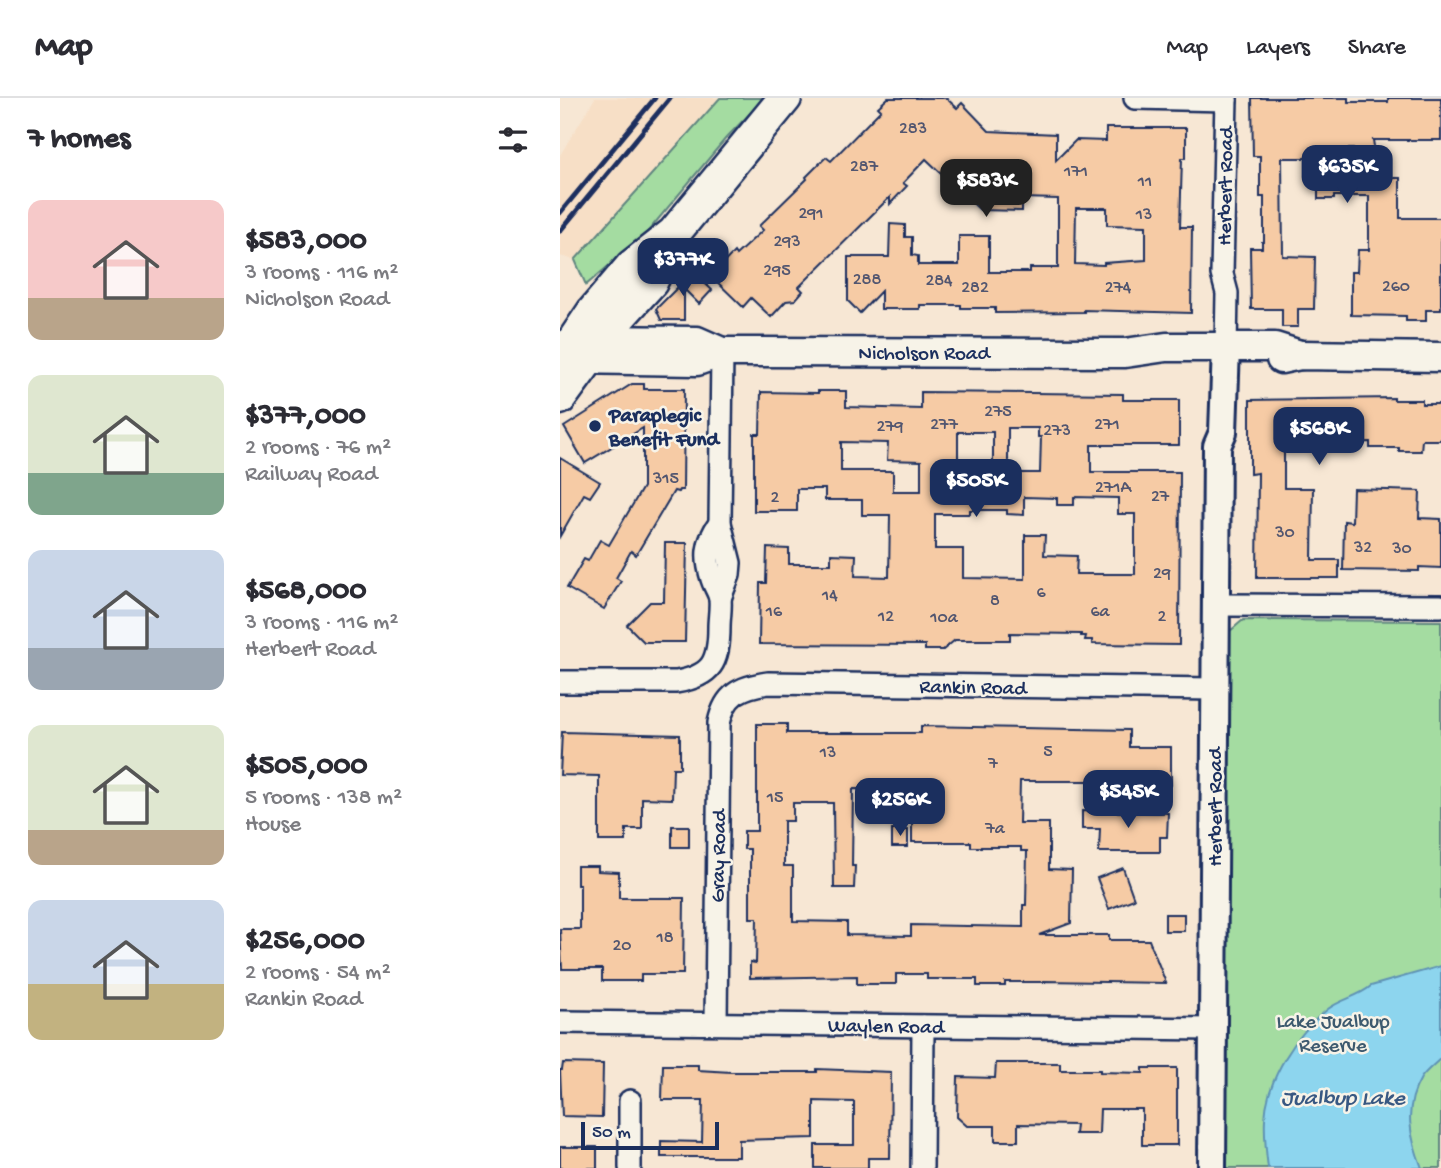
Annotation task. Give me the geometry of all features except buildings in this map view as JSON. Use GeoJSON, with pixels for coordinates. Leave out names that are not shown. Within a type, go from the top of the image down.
{"type":"FeatureCollection","features":[{"type":"Feature","properties":{"kind":"main road"},"geometry":{"type":"LineString","coordinates":[[560,398],[572,351],[593,312],[632,266],[674,233],[785,98]]}},
{"type":"Feature","properties":{"kind":"main road","name":"Nicholson Road"},"geometry":{"type":"LineString","coordinates":[[572,351],[697,361],[722,352],[1125,353],[1166,347],[1218,354],[1275,347],[1300,355],[1441,357]]}},
{"type":"Feature","properties":{"kind":"street"},"geometry":{"type":"LineString","coordinates":[[1135,98],[1226,99]]}},
{"type":"Feature","properties":{"kind":"street","name":"Herbert Road"},"geometry":{"type":"LineString","coordinates":[[1212,1168],[1217,446],[1223,432],[1216,293],[1222,274],[1226,99]]}},
{"type":"Feature","properties":{"kind":"street"},"geometry":{"type":"LineString","coordinates":[[560,682],[676,682],[703,674],[712,665],[719,646],[720,598],[708,562],[707,548],[710,536],[720,523],[722,352]]}},
{"type":"Feature","properties":{"kind":"street"},"geometry":{"type":"LineString","coordinates":[[1216,605],[1441,606]]}},
{"type":"Feature","properties":{"kind":"street","name":"Rankin Road"},"geometry":{"type":"LineString","coordinates":[[734,694],[749,686],[768,683],[1215,689]]}},
{"type":"Feature","properties":{"kind":"street","name":"Gray Road"},"geometry":{"type":"LineString","coordinates":[[716,1023],[719,723],[722,708],[734,694]]}},
{"type":"Feature","properties":{"kind":"street","name":"Waylen Road"},"geometry":{"type":"LineString","coordinates":[[560,1022],[1213,1029]]}},
{"type":"Feature","properties":{"kind":"street"},"geometry":{"type":"LineString","coordinates":[[922,1026],[922,1168]]}},
{"type":"Feature","properties":{"kind":"street"},"geometry":{"type":"LineString","coordinates":[[630,1101],[630,1168]]}},
{"type":"Feature","properties":{"kind":"shaded area"},"geometry":{"type":"Polygon","coordinates":[[[595,98],[720,98],[575,260],[560,256],[560,155],[595,98]]]}},
{"type":"Feature","properties":{"kind":"green space"},"geometry":{"type":"Polygon","coordinates":[[[720,98],[765,98],[726,138],[645,235],[586,285],[575,260],[720,98]]]}},
{"type":"Feature","properties":{"kind":"green space","name":"Lake Jualbup Reserve"},"geometry":{"type":"Polygon","coordinates":[[[1243,620],[1441,621],[1441,1168],[1222,1168],[1229,632],[1243,620]]]}},
{"type":"Feature","properties":{"kind":"water","name":"Jualbup Lake"},"geometry":{"type":"Polygon","coordinates":[[[1441,966],[1441,1058],[1421,1078],[1415,1089],[1410,1112],[1414,1145],[1422,1168],[1268,1168],[1265,1119],[1271,1088],[1285,1058],[1305,1031],[1328,1009],[1371,986],[1441,966]]]}},
{"type":"Feature","properties":{"kind":"railway"},"geometry":{"type":"LineString","coordinates":[[560,213],[655,98]]}},
{"type":"Feature","properties":{"kind":"railway"},"geometry":{"type":"LineString","coordinates":[[560,231],[670,98]]}},
{"type":"Feature","properties":{"kind":"place","name":"Paraplegic Benefit Fund"},"geometry":{"type":"Point","coordinates":[595,426]}}]}
